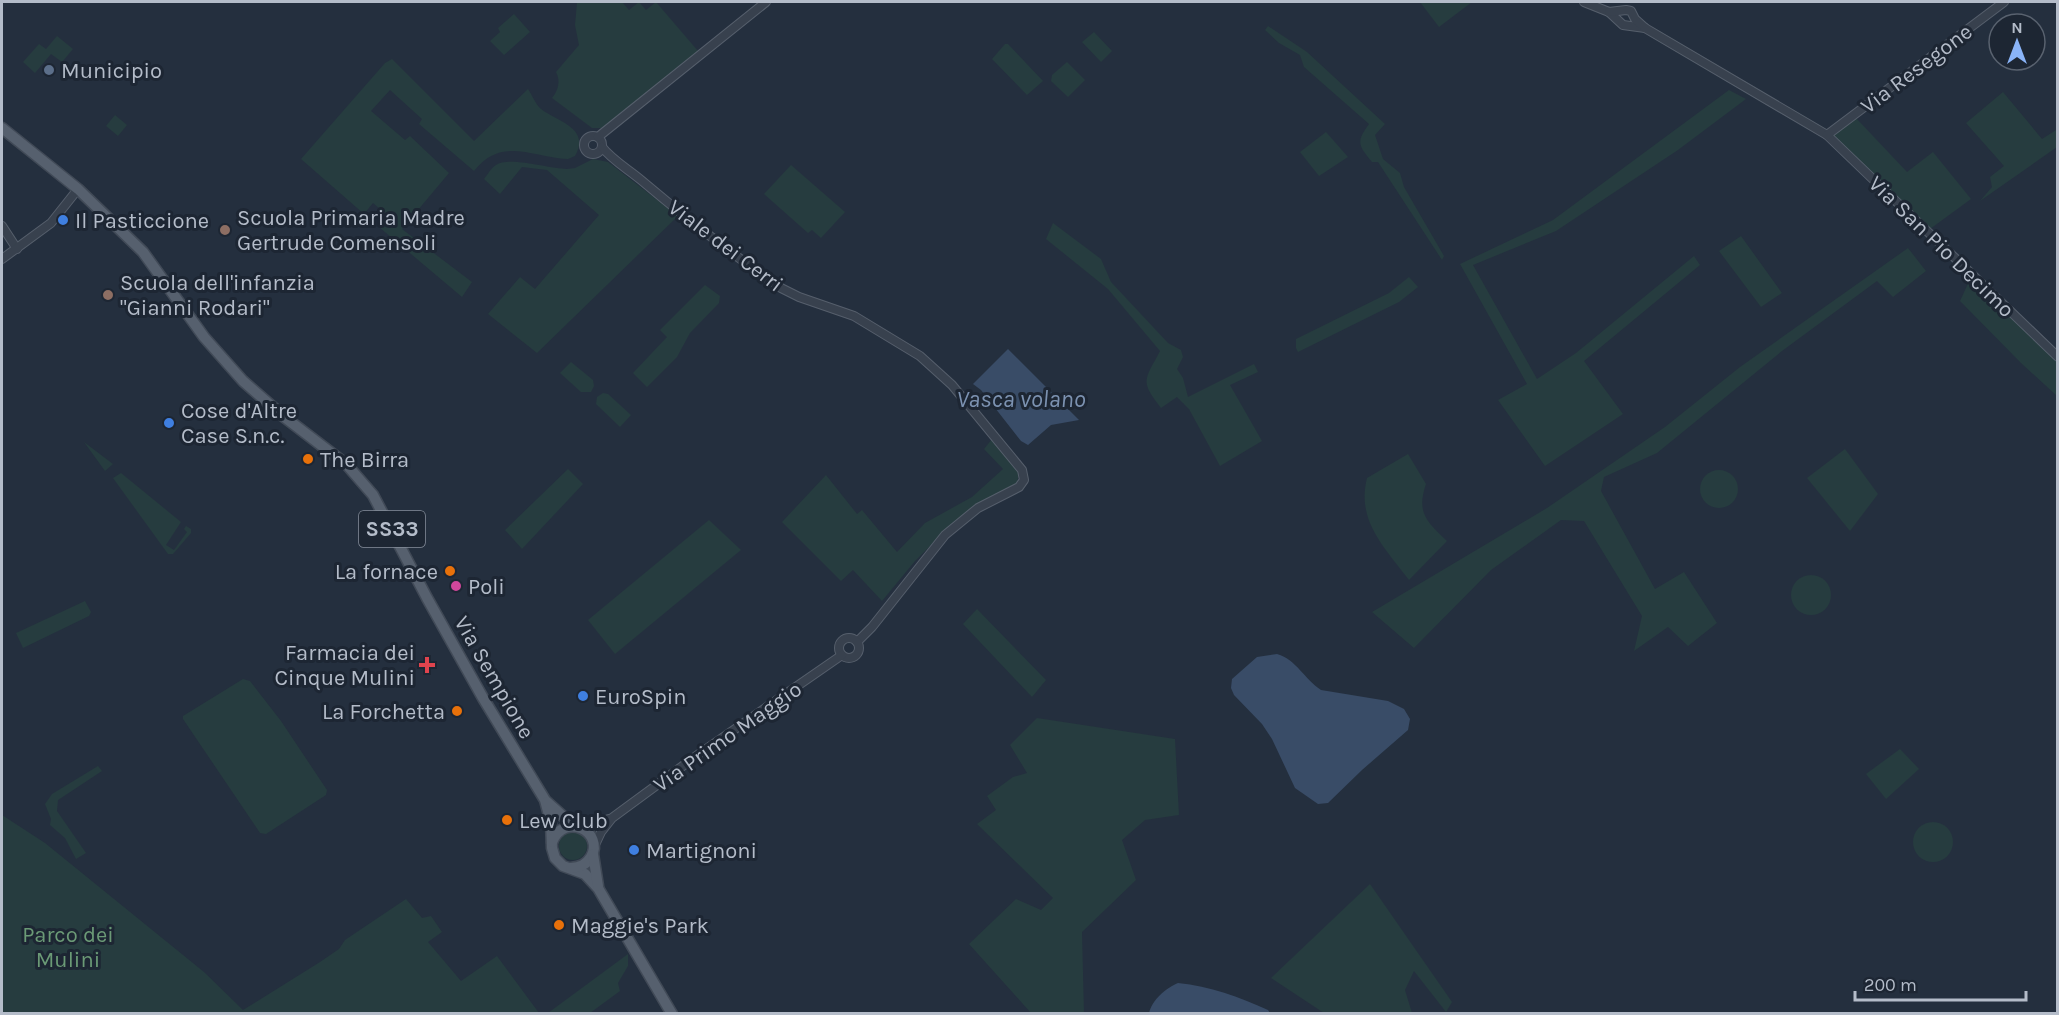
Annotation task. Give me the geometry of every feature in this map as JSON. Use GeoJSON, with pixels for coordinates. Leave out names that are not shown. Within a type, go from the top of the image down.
{"type":"FeatureCollection","features":[{"type":"Feature","properties":{"kind":"main road","name":"Via Sempione"},"geometry":{"type":"LineString","coordinates":[[2,128],[78,189],[146,255],[204,337],[243,381],[283,416],[347,465],[373,495],[483,698],[545,800],[551,823],[552,842]]}},
{"type":"Feature","properties":{"kind":"main road","name":"Via Sempione"},"geometry":{"type":"LineString","coordinates":[[545,800],[577,826]]}},
{"type":"Feature","properties":{"kind":"main road"},"geometry":{"type":"LineString","coordinates":[[552,842],[562,828],[577,826]]}},
{"type":"Feature","properties":{"kind":"main road","name":"SS33"},"geometry":{"type":"LineString","coordinates":[[577,826],[590,834],[598,888]]}},
{"type":"Feature","properties":{"kind":"main road","name":"SS33"},"geometry":{"type":"LineString","coordinates":[[552,842],[555,858],[568,867],[585,874],[598,888],[672,1014]]}},
{"type":"Feature","properties":{"kind":"main road"},"geometry":{"type":"LineString","coordinates":[[568,867],[584,865],[593,850]]}},
{"type":"Feature","properties":{"kind":"street","name":"Viale dei Cerri"},"geometry":{"type":"LineString","coordinates":[[766,2],[602,144],[676,210],[781,288],[799,297],[854,316],[920,356],[952,385],[1020,466]]}},
{"type":"Feature","properties":{"kind":"street"},"geometry":{"type":"LineString","coordinates":[[1584,2],[1609,12],[1623,25],[1633,22],[1631,11],[1609,12]]}},
{"type":"Feature","properties":{"kind":"street","name":"Via Resegone"},"geometry":{"type":"LineString","coordinates":[[1827,135],[2004,2]]}},
{"type":"Feature","properties":{"kind":"street"},"geometry":{"type":"LineString","coordinates":[[1619,21],[1619,15],[1623,10]]}},
{"type":"Feature","properties":{"kind":"street","name":"Via San Pio Decimo"},"geometry":{"type":"LineString","coordinates":[[1633,22],[1827,135],[2058,357]]}},
{"type":"Feature","properties":{"kind":"street"},"geometry":{"type":"LineString","coordinates":[[2,259],[53,220],[78,189]]}},
{"type":"Feature","properties":{"kind":"street"},"geometry":{"type":"LineString","coordinates":[[2,226],[18,249]]}},
{"type":"Feature","properties":{"kind":"street","name":"Via Primo Maggio"},"geometry":{"type":"LineString","coordinates":[[857,642],[872,627],[935,546],[950,531],[978,508],[1021,485],[1024,477],[1020,466]]}},
{"type":"Feature","properties":{"kind":"street","name":"Via Primo Maggio"},"geometry":{"type":"LineString","coordinates":[[848,639],[857,642],[859,651],[856,656],[850,658],[842,655],[839,650],[842,642],[848,639]]}},
{"type":"Feature","properties":{"kind":"street","name":"Via Primo Maggio"},"geometry":{"type":"LineString","coordinates":[[593,850],[601,832],[612,818],[699,754],[842,655]]}},
{"type":"Feature","properties":{"kind":"street","name":"Via Primo Maggio"},"geometry":{"type":"LineString","coordinates":[[577,826],[595,824],[612,818]]}},
{"type":"Feature","properties":{"kind":"green space"},"geometry":{"type":"Polygon","coordinates":[[[577,2],[622,2],[629,10],[639,2],[646,10],[656,2],[698,51],[602,128],[592,128],[552,98],[558,86],[556,72],[579,45],[575,25],[577,2]]]}},
{"type":"Feature","properties":{"kind":"green space"},"geometry":{"type":"Polygon","coordinates":[[[1420,2],[1472,2],[1439,27],[1420,2]]]}},
{"type":"Feature","properties":{"kind":"green space"},"geometry":{"type":"Polygon","coordinates":[[[514,14],[530,32],[504,55],[490,41],[500,32],[498,28],[514,14]]]}},
{"type":"Feature","properties":{"kind":"green space"},"geometry":{"type":"Polygon","coordinates":[[[1268,26],[1307,52],[1385,124],[1375,135],[1383,159],[1400,173],[1404,187],[1444,256],[1442,260],[1378,162],[1372,162],[1361,147],[1362,135],[1369,124],[1304,67],[1300,55],[1279,43],[1265,30],[1268,26]]]}},
{"type":"Feature","properties":{"kind":"green space"},"geometry":{"type":"Polygon","coordinates":[[[1094,32],[1112,51],[1101,62],[1082,42],[1094,32]]]}},
{"type":"Feature","properties":{"kind":"green space"},"geometry":{"type":"Polygon","coordinates":[[[57,36],[73,49],[62,62],[51,54],[35,73],[23,62],[39,44],[46,49],[57,36]]]}},
{"type":"Feature","properties":{"kind":"green space"},"geometry":{"type":"Polygon","coordinates":[[[1005,44],[1008,44],[1043,81],[1027,95],[992,59],[1005,44]]]}},
{"type":"Feature","properties":{"kind":"green space"},"geometry":{"type":"Polygon","coordinates":[[[392,59],[474,141],[528,89],[539,107],[570,127],[579,139],[575,156],[568,159],[506,151],[485,160],[474,171],[419,124],[422,119],[390,90],[371,111],[405,140],[410,136],[449,173],[402,229],[472,282],[462,297],[379,227],[389,217],[373,203],[364,214],[301,159],[385,63],[392,59]]]}},
{"type":"Feature","properties":{"kind":"green space"},"geometry":{"type":"Polygon","coordinates":[[[1067,62],[1085,80],[1068,97],[1051,81],[1052,75],[1067,62]]]}},
{"type":"Feature","properties":{"kind":"green space"},"geometry":{"type":"Polygon","coordinates":[[[1729,90],[1746,99],[1678,150],[1556,231],[1473,265],[1537,379],[1576,353],[1694,256],[1700,265],[1584,361],[1623,414],[1545,466],[1498,400],[1527,384],[1460,264],[1553,220],[1729,90]]]}},
{"type":"Feature","properties":{"kind":"green space"},"geometry":{"type":"Polygon","coordinates":[[[2003,92],[2042,139],[2057,131],[2057,147],[1980,201],[1992,187],[1990,177],[2004,166],[1966,123],[2003,92]]]}},
{"type":"Feature","properties":{"kind":"green space"},"geometry":{"type":"Polygon","coordinates":[[[115,115],[127,125],[118,136],[106,126],[115,115]]]}},
{"type":"Feature","properties":{"kind":"green space"},"geometry":{"type":"Polygon","coordinates":[[[1856,118],[1907,172],[1933,152],[1971,199],[1930,229],[1833,135],[1856,118]]]}},
{"type":"Feature","properties":{"kind":"green space"},"geometry":{"type":"Polygon","coordinates":[[[1326,132],[1348,157],[1319,176],[1300,152],[1326,132]]]}},
{"type":"Feature","properties":{"kind":"green space"},"geometry":{"type":"Polygon","coordinates":[[[593,159],[608,162],[678,216],[537,353],[488,314],[520,277],[535,289],[599,215],[547,170],[522,167],[500,194],[484,179],[494,166],[502,163],[520,162],[567,169],[575,168],[593,159]]]}},
{"type":"Feature","properties":{"kind":"green space"},"geometry":{"type":"Polygon","coordinates":[[[791,165],[845,212],[821,238],[812,230],[808,233],[764,194],[791,165]]]}},
{"type":"Feature","properties":{"kind":"green space"},"geometry":{"type":"Polygon","coordinates":[[[1053,223],[1101,259],[1111,282],[1168,343],[1181,350],[1183,357],[1177,369],[1183,378],[1188,397],[1254,364],[1258,372],[1230,385],[1262,441],[1220,466],[1189,409],[1177,397],[1161,408],[1147,385],[1148,374],[1160,351],[1108,289],[1046,239],[1053,223]]]}},
{"type":"Feature","properties":{"kind":"green space"},"geometry":{"type":"Polygon","coordinates":[[[1741,236],[1782,293],[1761,307],[1719,251],[1741,236]]]}},
{"type":"Feature","properties":{"kind":"green space"},"geometry":{"type":"Polygon","coordinates":[[[1908,248],[1926,271],[1893,297],[1877,281],[1782,351],[1657,453],[1604,477],[1601,491],[1655,589],[1684,572],[1717,623],[1688,646],[1668,627],[1634,651],[1642,616],[1584,521],[1561,520],[1491,570],[1414,648],[1372,612],[1547,508],[1665,427],[1740,367],[1908,248]]]}},
{"type":"Feature","properties":{"kind":"green space"},"geometry":{"type":"Polygon","coordinates":[[[1409,277],[1418,287],[1399,302],[1298,352],[1296,339],[1389,293],[1409,277]]]}},
{"type":"Feature","properties":{"kind":"green space"},"geometry":{"type":"Polygon","coordinates":[[[1971,277],[2057,360],[2057,396],[1960,301],[1971,277]]]}},
{"type":"Feature","properties":{"kind":"green space"},"geometry":{"type":"Polygon","coordinates":[[[705,285],[720,296],[719,303],[690,333],[677,357],[647,387],[633,373],[667,337],[660,330],[705,285]]]}},
{"type":"Feature","properties":{"kind":"green space"},"geometry":{"type":"Polygon","coordinates":[[[571,362],[593,380],[594,386],[591,392],[581,392],[560,373],[571,362]]]}},
{"type":"Feature","properties":{"kind":"green space"},"geometry":{"type":"Polygon","coordinates":[[[603,393],[608,394],[631,415],[620,427],[596,404],[597,397],[603,393]]]}},
{"type":"Feature","properties":{"kind":"green space"},"geometry":{"type":"Polygon","coordinates":[[[992,439],[1019,472],[1017,484],[951,525],[915,561],[882,601],[853,570],[841,581],[782,522],[826,475],[857,514],[862,510],[897,552],[925,523],[972,497],[1003,469],[984,449],[992,439]]]}},
{"type":"Feature","properties":{"kind":"green space"},"geometry":{"type":"Polygon","coordinates":[[[84,442],[113,464],[105,471],[84,442]]]}},
{"type":"Feature","properties":{"kind":"green space"},"geometry":{"type":"Polygon","coordinates":[[[1845,449],[1878,494],[1850,531],[1807,478],[1845,449]]]}},
{"type":"Feature","properties":{"kind":"green space"},"geometry":{"type":"Polygon","coordinates":[[[1408,454],[1426,484],[1422,502],[1425,516],[1447,541],[1409,580],[1375,533],[1369,521],[1365,493],[1367,478],[1408,454]]]}},
{"type":"Feature","properties":{"kind":"green space"},"geometry":{"type":"Polygon","coordinates":[[[568,469],[583,484],[522,549],[505,530],[568,469]]]}},
{"type":"Feature","properties":{"kind":"green space"},"geometry":{"type":"Polygon","coordinates":[[[1719,470],[1726,471],[1732,476],[1737,482],[1737,496],[1732,502],[1726,507],[1719,508],[1712,507],[1706,502],[1701,496],[1700,489],[1701,482],[1706,476],[1712,471],[1719,470]]]}},
{"type":"Feature","properties":{"kind":"green space"},"geometry":{"type":"Polygon","coordinates":[[[121,473],[181,522],[166,545],[174,550],[187,532],[184,529],[186,526],[191,529],[191,533],[173,554],[168,554],[113,478],[121,473]]]}},
{"type":"Feature","properties":{"kind":"green space"},"geometry":{"type":"Polygon","coordinates":[[[709,520],[741,550],[615,654],[588,620],[709,520]]]}},
{"type":"Feature","properties":{"kind":"green space"},"geometry":{"type":"Polygon","coordinates":[[[1811,575],[1825,581],[1831,595],[1825,609],[1811,615],[1797,609],[1791,595],[1797,581],[1811,575]]]}},
{"type":"Feature","properties":{"kind":"green space"},"geometry":{"type":"Polygon","coordinates":[[[85,601],[91,612],[89,616],[23,648],[16,633],[85,601]]]}},
{"type":"Feature","properties":{"kind":"green space"},"geometry":{"type":"Polygon","coordinates":[[[977,609],[1046,680],[1032,697],[963,624],[977,609]]]}},
{"type":"Feature","properties":{"kind":"green space"},"geometry":{"type":"Polygon","coordinates":[[[243,679],[250,681],[281,721],[327,790],[326,795],[266,834],[260,833],[183,719],[183,716],[243,679]]]}},
{"type":"Feature","properties":{"kind":"green space"},"geometry":{"type":"Polygon","coordinates":[[[1037,718],[1175,739],[1179,815],[1145,820],[1122,840],[1136,880],[1082,932],[1084,1013],[1031,1013],[969,944],[1016,899],[1041,910],[1053,898],[977,824],[996,810],[987,796],[1013,777],[1027,773],[1010,745],[1037,718]]]}},
{"type":"Feature","properties":{"kind":"green space"},"geometry":{"type":"Polygon","coordinates":[[[1900,749],[1919,769],[1886,799],[1866,774],[1900,749]]]}},
{"type":"Feature","properties":{"kind":"green space"},"geometry":{"type":"Polygon","coordinates":[[[98,766],[102,771],[58,800],[57,811],[86,853],[76,859],[65,838],[50,825],[51,819],[45,804],[52,794],[98,766]]]}},
{"type":"Feature","properties":{"kind":"green space","name":"Parco dei Mulini"},"geometry":{"type":"Polygon","coordinates":[[[2,815],[45,843],[204,972],[243,1010],[320,962],[339,949],[345,940],[406,899],[422,918],[431,916],[442,932],[428,942],[461,981],[497,956],[539,1013],[2,1013],[2,815]]]}},
{"type":"Feature","properties":{"kind":"green space"},"geometry":{"type":"Polygon","coordinates":[[[1933,822],[1947,828],[1953,842],[1947,856],[1933,862],[1919,856],[1913,842],[1919,828],[1933,822]]]}},
{"type":"Feature","properties":{"kind":"green space"},"geometry":{"type":"Polygon","coordinates":[[[573,832],[583,836],[587,846],[583,856],[573,860],[563,856],[559,846],[563,836],[573,832]]]}},
{"type":"Feature","properties":{"kind":"green space"},"geometry":{"type":"Polygon","coordinates":[[[1370,884],[1452,1002],[1446,1012],[1414,971],[1405,990],[1412,1013],[1324,1013],[1271,978],[1370,884]]]}},
{"type":"Feature","properties":{"kind":"green space"},"geometry":{"type":"Polygon","coordinates":[[[628,954],[628,966],[618,983],[620,991],[590,1013],[548,1013],[628,954]]]}},
{"type":"Feature","properties":{"kind":"water","name":"Vasca volano"},"geometry":{"type":"Polygon","coordinates":[[[1008,349],[1079,420],[1051,425],[1028,445],[1021,441],[981,390],[973,384],[1008,349]]]}},
{"type":"Feature","properties":{"kind":"water"},"geometry":{"type":"Polygon","coordinates":[[[1277,654],[1295,665],[1321,690],[1388,701],[1404,709],[1410,719],[1408,730],[1328,803],[1318,804],[1295,788],[1272,739],[1262,724],[1234,695],[1231,688],[1232,679],[1257,657],[1277,654]]]}},
{"type":"Feature","properties":{"kind":"water"},"geometry":{"type":"Polygon","coordinates":[[[1178,983],[1224,993],[1268,1010],[1270,1013],[1149,1013],[1160,995],[1178,983]]]}},
{"type":"Feature","properties":{"kind":"place","name":"Municipio"},"geometry":{"type":"Point","coordinates":[49,70]}},
{"type":"Feature","properties":{"kind":"place","name":"Il Pasticcione"},"geometry":{"type":"Point","coordinates":[63,220]}},
{"type":"Feature","properties":{"kind":"place","name":"Scuola Primaria Madre Gertrude Comensoli"},"geometry":{"type":"Point","coordinates":[225,230]}},
{"type":"Feature","properties":{"kind":"place","name":"Scuola dell'infanzia \"Gianni Rodari\""},"geometry":{"type":"Point","coordinates":[108,295]}},
{"type":"Feature","properties":{"kind":"place","name":"Cose d'Altre Case S.n.c."},"geometry":{"type":"Point","coordinates":[169,423]}},
{"type":"Feature","properties":{"kind":"place","name":"The Birra"},"geometry":{"type":"Point","coordinates":[308,459]}},
{"type":"Feature","properties":{"kind":"place","name":"La fornace"},"geometry":{"type":"Point","coordinates":[450,571]}},
{"type":"Feature","properties":{"kind":"place","name":"Poli"},"geometry":{"type":"Point","coordinates":[456,586]}},
{"type":"Feature","properties":{"kind":"place","name":"Farmacia dei Cinque Mulini"},"geometry":{"type":"Point","coordinates":[427,665]}},
{"type":"Feature","properties":{"kind":"place","name":"EuroSpin"},"geometry":{"type":"Point","coordinates":[583,696]}},
{"type":"Feature","properties":{"kind":"place","name":"La Forchetta"},"geometry":{"type":"Point","coordinates":[457,711]}},
{"type":"Feature","properties":{"kind":"place","name":"Lew Club"},"geometry":{"type":"Point","coordinates":[507,820]}},
{"type":"Feature","properties":{"kind":"place","name":"Martignoni"},"geometry":{"type":"Point","coordinates":[634,850]}},
{"type":"Feature","properties":{"kind":"place","name":"Maggie's Park"},"geometry":{"type":"Point","coordinates":[559,925]}}]}
